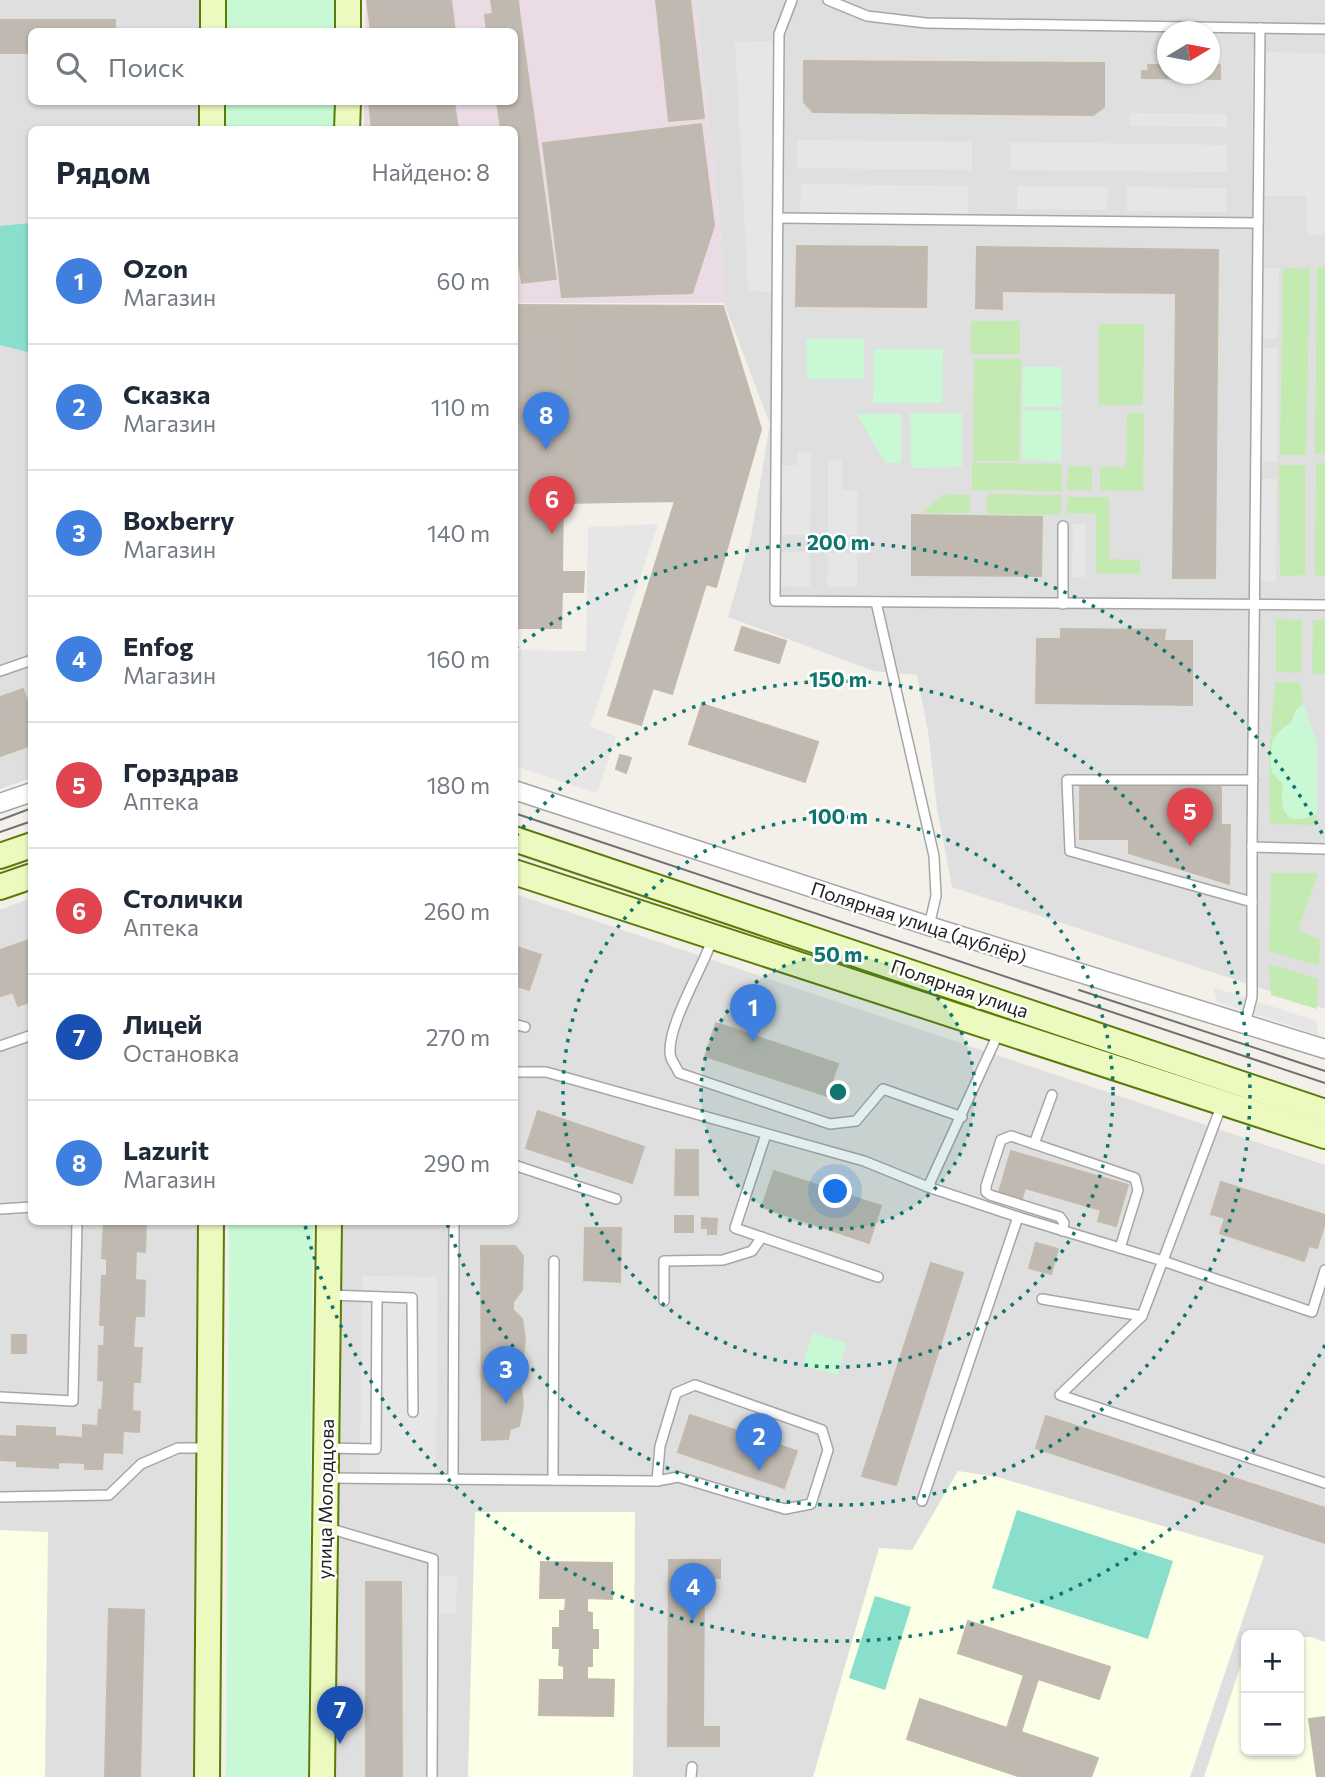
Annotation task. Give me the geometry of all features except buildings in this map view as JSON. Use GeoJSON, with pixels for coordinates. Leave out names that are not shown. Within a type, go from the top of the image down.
{"type":"FeatureCollection","features":[{"type":"Feature","properties":{"kind":"main road"},"geometry":{"type":"LineString","coordinates":[[213,0],[213,28]]}},
{"type":"Feature","properties":{"kind":"main road"},"geometry":{"type":"LineString","coordinates":[[348,0],[348,28]]}},
{"type":"Feature","properties":{"kind":"main road"},"geometry":{"type":"LineString","coordinates":[[212,105],[212,126]]}},
{"type":"Feature","properties":{"kind":"main road"},"geometry":{"type":"LineString","coordinates":[[347,126],[348,105]]}},
{"type":"Feature","properties":{"kind":"main road","name":"Полярная улица"},"geometry":{"type":"LineString","coordinates":[[518,840],[1325,1112]]}},
{"type":"Feature","properties":{"kind":"main road"},"geometry":{"type":"LineString","coordinates":[[0,856],[28,846]]}},
{"type":"Feature","properties":{"kind":"main road","name":"Полярная улица"},"geometry":{"type":"LineString","coordinates":[[518,873],[1325,1136]]}},
{"type":"Feature","properties":{"kind":"main road"},"geometry":{"type":"LineString","coordinates":[[0,887],[28,877]]}},
{"type":"Feature","properties":{"kind":"main road"},"geometry":{"type":"LineString","coordinates":[[207,1777],[211,1225]]}},
{"type":"Feature","properties":{"kind":"main road","name":"улица Молодцова"},"geometry":{"type":"LineString","coordinates":[[322,1777],[329,1225]]}},
{"type":"Feature","properties":{"kind":"street","name":"Полярная улица (дублёр)"},"geometry":{"type":"LineString","coordinates":[[518,791],[929,926],[1325,1049]]}},
{"type":"Feature","properties":{"kind":"street"},"geometry":{"type":"LineString","coordinates":[[0,803],[28,793]]}},
{"type":"Feature","properties":{"kind":"lane"},"geometry":{"type":"LineString","coordinates":[[792,0],[779,34],[775,601],[1325,605]]}},
{"type":"Feature","properties":{"kind":"lane"},"geometry":{"type":"LineString","coordinates":[[828,0],[867,16],[926,23],[1325,29]]}},
{"type":"Feature","properties":{"kind":"lane"},"geometry":{"type":"LineString","coordinates":[[1245,1024],[1252,997],[1253,605],[1260,28]]}},
{"type":"Feature","properties":{"kind":"lane"},"geometry":{"type":"LineString","coordinates":[[778,218],[1258,223]]}},
{"type":"Feature","properties":{"kind":"lane"},"geometry":{"type":"LineString","coordinates":[[1063,526],[1063,604]]}},
{"type":"Feature","properties":{"kind":"lane"},"geometry":{"type":"LineString","coordinates":[[876,602],[934,856],[936,896],[929,926]]}},
{"type":"Feature","properties":{"kind":"lane"},"geometry":{"type":"LineString","coordinates":[[0,671],[28,661]]}},
{"type":"Feature","properties":{"kind":"lane"},"geometry":{"type":"LineString","coordinates":[[1252,780],[1067,780],[1069,851],[1252,902]]}},
{"type":"Feature","properties":{"kind":"lane"},"geometry":{"type":"LineString","coordinates":[[1252,847],[1325,849]]}},
{"type":"Feature","properties":{"kind":"lane"},"geometry":{"type":"LineString","coordinates":[[713,936],[674,1026],[670,1056],[679,1073],[830,1124],[856,1121],[883,1089],[961,1117]]}},
{"type":"Feature","properties":{"kind":"lane"},"geometry":{"type":"LineString","coordinates":[[518,1025],[525,1027]]}},
{"type":"Feature","properties":{"kind":"lane"},"geometry":{"type":"LineString","coordinates":[[928,1187],[1000,1030]]}},
{"type":"Feature","properties":{"kind":"lane"},"geometry":{"type":"LineString","coordinates":[[0,1046],[28,1036]]}},
{"type":"Feature","properties":{"kind":"lane"},"geometry":{"type":"LineString","coordinates":[[518,1072],[546,1072],[864,1161],[928,1187],[1163,1261],[1312,1312],[1325,1270]]}},
{"type":"Feature","properties":{"kind":"lane"},"geometry":{"type":"LineString","coordinates":[[1034,1144],[1052,1095]]}},
{"type":"Feature","properties":{"kind":"lane"},"geometry":{"type":"LineString","coordinates":[[1223,1102],[1142,1316],[1060,1395],[1325,1483]]}},
{"type":"Feature","properties":{"kind":"lane"},"geometry":{"type":"LineString","coordinates":[[766,1134],[735,1228],[878,1277]]}},
{"type":"Feature","properties":{"kind":"lane"},"geometry":{"type":"LineString","coordinates":[[1062,1231],[1064,1223],[1059,1217],[986,1192],[1001,1140],[1011,1136],[1135,1178],[1138,1190],[1120,1248]]}},
{"type":"Feature","properties":{"kind":"lane"},"geometry":{"type":"LineString","coordinates":[[518,1166],[616,1199]]}},
{"type":"Feature","properties":{"kind":"lane"},"geometry":{"type":"LineString","coordinates":[[0,1209],[28,1207]]}},
{"type":"Feature","properties":{"kind":"lane"},"geometry":{"type":"LineString","coordinates":[[922,1501],[1018,1217]]}},
{"type":"Feature","properties":{"kind":"lane"},"geometry":{"type":"LineString","coordinates":[[0,1397],[73,1402],[77,1225]]}},
{"type":"Feature","properties":{"kind":"lane"},"geometry":{"type":"LineString","coordinates":[[453,1480],[454,1225]]}},
{"type":"Feature","properties":{"kind":"lane"},"geometry":{"type":"LineString","coordinates":[[664,1301],[664,1261],[723,1260],[752,1251],[762,1237]]}},
{"type":"Feature","properties":{"kind":"lane"},"geometry":{"type":"LineString","coordinates":[[553,1480],[554,1261]]}},
{"type":"Feature","properties":{"kind":"lane"},"geometry":{"type":"LineString","coordinates":[[328,1295],[412,1298],[413,1412]]}},
{"type":"Feature","properties":{"kind":"lane"},"geometry":{"type":"LineString","coordinates":[[326,1448],[376,1449],[377,1297]]}},
{"type":"Feature","properties":{"kind":"lane"},"geometry":{"type":"LineString","coordinates":[[1042,1299],[1142,1316]]}},
{"type":"Feature","properties":{"kind":"lane"},"geometry":{"type":"LineString","coordinates":[[326,1478],[657,1482],[678,1477],[785,1509],[811,1504],[828,1450],[822,1430],[695,1385],[676,1393],[660,1446],[657,1482]]}},
{"type":"Feature","properties":{"kind":"lane"},"geometry":{"type":"LineString","coordinates":[[0,1497],[109,1495],[141,1464],[178,1448],[210,1448]]}},
{"type":"Feature","properties":{"kind":"lane"},"geometry":{"type":"LineString","coordinates":[[325,1527],[433,1559],[432,1777]]}},
{"type":"Feature","properties":{"kind":"shaded area"},"geometry":{"type":"Polygon","coordinates":[[[0,0],[204,0],[204,28],[28,28],[28,105],[204,105],[204,126],[28,126],[28,779],[0,789],[0,0]]]}},
{"type":"Feature","properties":{"kind":"shaded area"},"geometry":{"type":"Polygon","coordinates":[[[366,0],[695,0],[720,226],[724,303],[518,303],[518,126],[364,126],[364,105],[518,105],[518,28],[365,28],[366,0]]]}},
{"type":"Feature","properties":{"kind":"shaded area"},"geometry":{"type":"Polygon","coordinates":[[[695,0],[1325,0],[1325,1009],[952,887],[917,675],[874,671],[728,617],[751,537],[770,424],[724,303],[720,226],[695,0]]]}},
{"type":"Feature","properties":{"kind":"shaded area"},"geometry":{"type":"Polygon","coordinates":[[[773,41],[773,293],[748,290],[735,42],[773,41]]]}},
{"type":"Feature","properties":{"kind":"shaded area"},"geometry":{"type":"Polygon","coordinates":[[[1252,51],[1325,54],[1325,235],[1306,235],[1306,196],[1252,196],[1252,51]]]}},
{"type":"Feature","properties":{"kind":"shaded area"},"geometry":{"type":"Polygon","coordinates":[[[1130,113],[1227,114],[1227,127],[1130,126],[1130,113]]]}},
{"type":"Feature","properties":{"kind":"shaded area"},"geometry":{"type":"Polygon","coordinates":[[[798,140],[972,142],[972,170],[797,168],[798,140]]]}},
{"type":"Feature","properties":{"kind":"shaded area"},"geometry":{"type":"Polygon","coordinates":[[[1010,142],[1227,145],[1227,172],[1010,170],[1010,142]]]}},
{"type":"Feature","properties":{"kind":"shaded area"},"geometry":{"type":"Polygon","coordinates":[[[801,184],[968,186],[968,214],[800,212],[801,184]]]}},
{"type":"Feature","properties":{"kind":"shaded area"},"geometry":{"type":"Polygon","coordinates":[[[1017,186],[1108,187],[1107,210],[1017,209],[1017,186]]]}},
{"type":"Feature","properties":{"kind":"shaded area"},"geometry":{"type":"Polygon","coordinates":[[[1127,187],[1226,188],[1226,212],[1126,211],[1127,187]]]}},
{"type":"Feature","properties":{"kind":"shaded area"},"geometry":{"type":"Polygon","coordinates":[[[28,223],[28,352],[0,345],[0,226],[28,223]]]}},
{"type":"Feature","properties":{"kind":"shaded area"},"geometry":{"type":"Polygon","coordinates":[[[1263,268],[1279,268],[1278,339],[1262,338],[1263,268]]]}},
{"type":"Feature","properties":{"kind":"shaded area"},"geometry":{"type":"Polygon","coordinates":[[[1262,348],[1278,348],[1277,462],[1261,462],[1262,348]]]}},
{"type":"Feature","properties":{"kind":"shaded area"},"geometry":{"type":"Polygon","coordinates":[[[797,451],[811,452],[810,535],[781,535],[782,466],[797,465],[797,451]]]}},
{"type":"Feature","properties":{"kind":"shaded area"},"geometry":{"type":"Polygon","coordinates":[[[828,460],[842,461],[842,490],[858,491],[857,535],[828,535],[828,460]]]}},
{"type":"Feature","properties":{"kind":"shaded area"},"geometry":{"type":"Polygon","coordinates":[[[1261,479],[1277,479],[1276,582],[1260,582],[1261,479]]]}},
{"type":"Feature","properties":{"kind":"shaded area"},"geometry":{"type":"Polygon","coordinates":[[[658,524],[590,726],[616,737],[597,793],[518,767],[518,650],[586,651],[588,527],[658,524]]]}},
{"type":"Feature","properties":{"kind":"shaded area"},"geometry":{"type":"Polygon","coordinates":[[[1073,524],[1086,524],[1085,577],[1072,577],[1073,524]]]}},
{"type":"Feature","properties":{"kind":"shaded area"},"geometry":{"type":"Polygon","coordinates":[[[781,552],[810,553],[810,587],[781,586],[781,552]]]}},
{"type":"Feature","properties":{"kind":"shaded area"},"geometry":{"type":"Polygon","coordinates":[[[828,553],[857,553],[857,587],[827,587],[828,553]]]}},
{"type":"Feature","properties":{"kind":"shaded area"},"geometry":{"type":"Polygon","coordinates":[[[518,895],[1325,1165],[1325,1777],[334,1777],[342,1225],[518,1225],[518,895]]]}},
{"type":"Feature","properties":{"kind":"shaded area"},"geometry":{"type":"Polygon","coordinates":[[[28,899],[28,1225],[204,1225],[200,1777],[0,1777],[0,910],[28,899]]]}},
{"type":"Feature","properties":{"kind":"shaded area"},"geometry":{"type":"Polygon","coordinates":[[[1213,987],[1316,1021],[1319,1035],[1217,1002],[1213,987]]]}},
{"type":"Feature","properties":{"kind":"shaded area"},"geometry":{"type":"Polygon","coordinates":[[[362,1276],[438,1277],[436,1472],[360,1472],[362,1276]]]}},
{"type":"Feature","properties":{"kind":"shaded area"},"geometry":{"type":"Polygon","coordinates":[[[958,1471],[997,1477],[1264,1556],[1190,1777],[813,1777],[879,1548],[912,1550],[958,1471]]]}},
{"type":"Feature","properties":{"kind":"shaded area"},"geometry":{"type":"Polygon","coordinates":[[[1017,1510],[1173,1561],[1148,1639],[992,1588],[1017,1510]]]}},
{"type":"Feature","properties":{"kind":"shaded area"},"geometry":{"type":"Polygon","coordinates":[[[475,1512],[635,1512],[633,1777],[468,1777],[475,1512]]]}},
{"type":"Feature","properties":{"kind":"shaded area"},"geometry":{"type":"Polygon","coordinates":[[[0,1530],[48,1532],[45,1777],[0,1777],[0,1530]]]}},
{"type":"Feature","properties":{"kind":"shaded area"},"geometry":{"type":"Polygon","coordinates":[[[439,1576],[457,1576],[456,1614],[438,1613],[439,1576]]]}},
{"type":"Feature","properties":{"kind":"shaded area"},"geometry":{"type":"Polygon","coordinates":[[[875,1596],[911,1607],[885,1690],[849,1678],[875,1596]]]}},
{"type":"Feature","properties":{"kind":"shaded area"},"geometry":{"type":"Polygon","coordinates":[[[1304,1637],[1325,1642],[1325,1777],[1204,1777],[1241,1664],[1241,1756],[1304,1756],[1304,1637]]]}},
{"type":"Feature","properties":{"kind":"green space"},"geometry":{"type":"Polygon","coordinates":[[[227,0],[335,0],[335,28],[227,28],[227,0]]]}},
{"type":"Feature","properties":{"kind":"green space"},"geometry":{"type":"Polygon","coordinates":[[[226,105],[334,105],[334,126],[226,126],[226,105]]]}},
{"type":"Feature","properties":{"kind":"green space"},"geometry":{"type":"Polygon","coordinates":[[[1317,267],[1325,267],[1325,455],[1315,454],[1317,267]]]}},
{"type":"Feature","properties":{"kind":"green space"},"geometry":{"type":"Polygon","coordinates":[[[1283,268],[1310,269],[1306,455],[1280,455],[1283,268]]]}},
{"type":"Feature","properties":{"kind":"green space"},"geometry":{"type":"Polygon","coordinates":[[[971,321],[1020,321],[1020,354],[971,354],[971,321]]]}},
{"type":"Feature","properties":{"kind":"green space"},"geometry":{"type":"Polygon","coordinates":[[[1099,324],[1144,324],[1143,405],[1099,405],[1099,324]]]}},
{"type":"Feature","properties":{"kind":"green space"},"geometry":{"type":"Polygon","coordinates":[[[806,339],[864,339],[864,379],[807,379],[806,339]]]}},
{"type":"Feature","properties":{"kind":"green space"},"geometry":{"type":"Polygon","coordinates":[[[874,349],[943,349],[942,403],[873,403],[874,349]]]}},
{"type":"Feature","properties":{"kind":"green space"},"geometry":{"type":"Polygon","coordinates":[[[974,359],[1021,359],[1019,461],[973,461],[974,359]]]}},
{"type":"Feature","properties":{"kind":"green space"},"geometry":{"type":"Polygon","coordinates":[[[1023,367],[1062,367],[1062,407],[1022,407],[1023,367]]]}},
{"type":"Feature","properties":{"kind":"green space"},"geometry":{"type":"Polygon","coordinates":[[[1022,410],[1062,411],[1061,461],[1022,460],[1022,410]]]}},
{"type":"Feature","properties":{"kind":"green space"},"geometry":{"type":"Polygon","coordinates":[[[910,413],[962,413],[962,467],[911,468],[910,413]]]}},
{"type":"Feature","properties":{"kind":"green space"},"geometry":{"type":"Polygon","coordinates":[[[1127,413],[1144,413],[1143,491],[1100,490],[1100,467],[1126,467],[1127,413]]]}},
{"type":"Feature","properties":{"kind":"green space"},"geometry":{"type":"Polygon","coordinates":[[[857,414],[901,414],[901,463],[885,463],[857,414]]]}},
{"type":"Feature","properties":{"kind":"green space"},"geometry":{"type":"Polygon","coordinates":[[[972,463],[1062,464],[1062,491],[972,490],[972,463]]]}},
{"type":"Feature","properties":{"kind":"green space"},"geometry":{"type":"Polygon","coordinates":[[[1316,463],[1325,463],[1325,576],[1315,575],[1316,463]]]}},
{"type":"Feature","properties":{"kind":"green space"},"geometry":{"type":"Polygon","coordinates":[[[1279,465],[1305,465],[1305,575],[1280,576],[1279,465]]]}},
{"type":"Feature","properties":{"kind":"green space"},"geometry":{"type":"Polygon","coordinates":[[[1068,466],[1092,466],[1092,490],[1067,490],[1068,466]]]}},
{"type":"Feature","properties":{"kind":"green space"},"geometry":{"type":"Polygon","coordinates":[[[945,494],[970,495],[970,513],[921,513],[945,494]]]}},
{"type":"Feature","properties":{"kind":"green space"},"geometry":{"type":"Polygon","coordinates":[[[987,494],[1061,495],[1061,515],[987,514],[987,494]]]}},
{"type":"Feature","properties":{"kind":"green space"},"geometry":{"type":"Polygon","coordinates":[[[1068,497],[1109,497],[1109,559],[1140,560],[1140,574],[1096,573],[1096,514],[1067,513],[1068,497]]]}},
{"type":"Feature","properties":{"kind":"green space"},"geometry":{"type":"Polygon","coordinates":[[[1276,619],[1302,620],[1301,673],[1276,672],[1276,619]]]}},
{"type":"Feature","properties":{"kind":"green space"},"geometry":{"type":"Polygon","coordinates":[[[1313,620],[1325,620],[1325,674],[1312,674],[1313,620]]]}},
{"type":"Feature","properties":{"kind":"green space"},"geometry":{"type":"Polygon","coordinates":[[[1275,682],[1300,682],[1303,704],[1272,743],[1272,773],[1283,784],[1282,803],[1287,815],[1298,819],[1317,814],[1316,825],[1270,824],[1269,758],[1275,682]]]}},
{"type":"Feature","properties":{"kind":"green space"},"geometry":{"type":"Polygon","coordinates":[[[1303,704],[1317,742],[1317,814],[1298,819],[1287,815],[1284,810],[1283,784],[1272,773],[1270,762],[1272,743],[1278,732],[1291,722],[1296,710],[1303,704]]]}},
{"type":"Feature","properties":{"kind":"green space"},"geometry":{"type":"Polygon","coordinates":[[[1271,873],[1318,873],[1298,930],[1320,940],[1319,966],[1269,951],[1271,873]]]}},
{"type":"Feature","properties":{"kind":"green space"},"geometry":{"type":"Polygon","coordinates":[[[1269,964],[1318,979],[1317,1009],[1271,995],[1269,964]]]}},
{"type":"Feature","properties":{"kind":"green space"},"geometry":{"type":"Polygon","coordinates":[[[229,1225],[313,1225],[308,1777],[226,1777],[229,1225]]]}},
{"type":"Feature","properties":{"kind":"green space"},"geometry":{"type":"Polygon","coordinates":[[[812,1333],[846,1343],[838,1375],[803,1366],[812,1333]]]}},
{"type":"Feature","properties":{"kind":"tram line"},"geometry":{"type":"LineString","coordinates":[[0,820],[28,810]]}},
{"type":"Feature","properties":{"kind":"tram line"},"geometry":{"type":"LineString","coordinates":[[518,814],[1325,1083]]}},
{"type":"Feature","properties":{"kind":"tram line"},"geometry":{"type":"LineString","coordinates":[[0,832],[28,822]]}},
{"type":"Feature","properties":{"kind":"tram line"},"geometry":{"type":"LineString","coordinates":[[1079,990],[1325,1071]]}},
{"type":"Feature","properties":{"kind":"place","name":"Lazurit"},"geometry":{"type":"Point","coordinates":[546,450]}},
{"type":"Feature","properties":{"kind":"place","name":"Столички"},"geometry":{"type":"Point","coordinates":[552,534]}},
{"type":"Feature","properties":{"kind":"place","name":"Горздрав"},"geometry":{"type":"Point","coordinates":[1190,846]}},
{"type":"Feature","properties":{"kind":"place","name":"Ozon"},"geometry":{"type":"Point","coordinates":[753,1042]}},
{"type":"Feature","properties":{"kind":"place","name":"Boxberry"},"geometry":{"type":"Point","coordinates":[506,1404]}},
{"type":"Feature","properties":{"kind":"place","name":"Сказка"},"geometry":{"type":"Point","coordinates":[759,1471]}},
{"type":"Feature","properties":{"kind":"place","name":"Enfog"},"geometry":{"type":"Point","coordinates":[693,1621]}},
{"type":"Feature","properties":{"kind":"place","name":"Лицей"},"geometry":{"type":"Point","coordinates":[340,1744]}}]}
